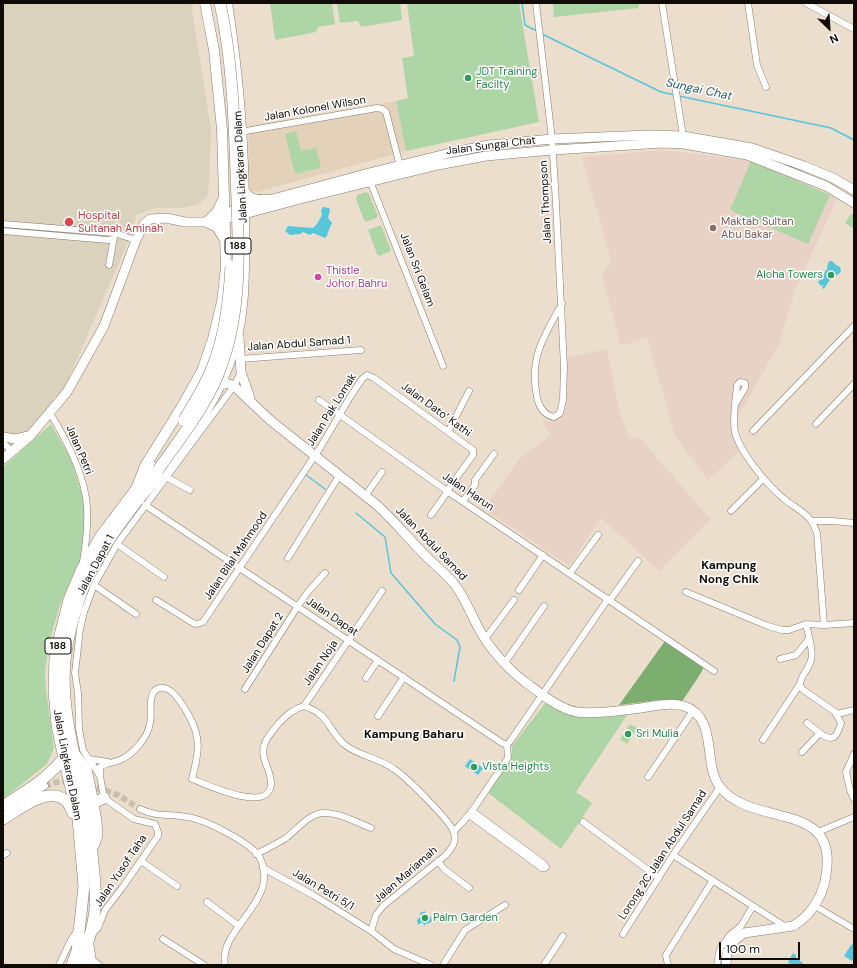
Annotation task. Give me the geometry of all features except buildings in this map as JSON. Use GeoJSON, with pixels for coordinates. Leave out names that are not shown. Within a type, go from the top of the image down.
{"type":"FeatureCollection","features":[{"type":"Feature","properties":{"kind":"highway","name":"Jalan Lingkaran Dalam"},"geometry":{"type":"LineString","coordinates":[[80,965],[93,925],[95,909],[95,884],[87,816],[58,725],[54,690],[54,666],[61,631],[70,600],[82,569],[101,536],[137,488],[159,471],[212,369],[221,340],[227,312],[231,262],[228,145],[223,73],[219,35],[213,3]]}},
{"type":"Feature","properties":{"kind":"highway","name":"Jalan Lingkaran Dalam"},"geometry":{"type":"LineString","coordinates":[[72,965],[77,951],[84,886],[78,822],[68,755],[65,659],[71,630],[78,603],[92,568],[110,539],[159,471],[199,411],[211,390],[222,365],[230,341],[236,311],[238,263],[234,127],[231,76],[220,3]]}},
{"type":"Feature","properties":{"kind":"highway"},"geometry":{"type":"LineString","coordinates":[[3,806],[41,781],[68,755],[86,769],[93,804],[96,835],[92,854]]}},
{"type":"Feature","properties":{"kind":"highway"},"geometry":{"type":"LineString","coordinates":[[3,819],[44,796],[57,796],[66,800],[78,822]]}},
{"type":"Feature","properties":{"kind":"highway"},"geometry":{"type":"LineString","coordinates":[[93,804],[104,798]]}},
{"type":"Feature","properties":{"kind":"main road","name":"Jalan Lingkaran Dalam"},"geometry":{"type":"LineString","coordinates":[[137,488],[143,470],[195,385],[208,355],[222,302],[226,266],[222,129],[214,50],[205,3]]}},
{"type":"Feature","properties":{"kind":"main road","name":"Jalan Lingkaran Dalam"},"geometry":{"type":"LineString","coordinates":[[128,514],[188,439],[209,406],[228,366],[239,331],[243,296],[244,191],[234,55],[227,3]]}},
{"type":"Feature","properties":{"kind":"main road"},"geometry":{"type":"LineString","coordinates":[[214,50],[224,45],[228,47],[234,55]]}},
{"type":"Feature","properties":{"kind":"main road","name":"Jalan Sungai Chat"},"geometry":{"type":"LineString","coordinates":[[244,211],[270,200],[454,152],[489,145],[552,139],[649,134],[684,136],[748,151]]}},
{"type":"Feature","properties":{"kind":"main road","name":"Jalan Sungai Chat"},"geometry":{"type":"LineString","coordinates":[[244,211],[438,165],[486,156],[663,143],[748,151]]}},
{"type":"Feature","properties":{"kind":"main road"},"geometry":{"type":"LineString","coordinates":[[748,151],[804,166],[833,178],[854,190]]}},
{"type":"Feature","properties":{"kind":"main road"},"geometry":{"type":"LineString","coordinates":[[748,151],[826,186],[854,203]]}},
{"type":"Feature","properties":{"kind":"main road"},"geometry":{"type":"LineString","coordinates":[[244,191],[248,197],[253,199],[270,200]]}},
{"type":"Feature","properties":{"kind":"main road"},"geometry":{"type":"LineString","coordinates":[[207,222],[217,212],[224,198]]}},
{"type":"Feature","properties":{"kind":"main road"},"geometry":{"type":"LineString","coordinates":[[3,459],[30,436],[67,392],[104,326],[136,240],[144,224],[150,219],[166,218],[185,222],[207,222],[244,211]]}},
{"type":"Feature","properties":{"kind":"main road"},"geometry":{"type":"LineString","coordinates":[[207,222],[217,227],[225,242]]}},
{"type":"Feature","properties":{"kind":"main road","name":"Jalan Abdul Samad"},"geometry":{"type":"LineString","coordinates":[[239,331],[241,372],[251,401]]}},
{"type":"Feature","properties":{"kind":"main road"},"geometry":{"type":"LineString","coordinates":[[219,386],[226,383],[234,386]]}},
{"type":"Feature","properties":{"kind":"main road","name":"Jalan Abdul Samad"},"geometry":{"type":"LineString","coordinates":[[234,386],[270,420],[392,519],[426,556],[454,583],[485,639],[498,659],[542,695],[577,712],[632,709],[662,705],[683,706],[693,711]]}},
{"type":"Feature","properties":{"kind":"main road"},"geometry":{"type":"LineString","coordinates":[[3,437],[15,439],[30,436]]}},
{"type":"Feature","properties":{"kind":"main road"},"geometry":{"type":"LineString","coordinates":[[693,711],[700,718],[707,732],[713,776],[720,787],[736,800],[759,810],[794,819],[810,825],[818,832],[824,844],[826,854],[827,866],[825,882],[815,906],[800,922],[771,930],[744,933],[730,946],[727,953],[726,965]]}},
{"type":"Feature","properties":{"kind":"main road"},"geometry":{"type":"LineString","coordinates":[[89,940],[93,963]]}},
{"type":"Feature","properties":{"kind":"main road"},"geometry":{"type":"LineString","coordinates":[[69,965],[77,951]]}},
{"type":"Feature","properties":{"kind":"street","name":"Jalan Thompson"},"geometry":{"type":"LineString","coordinates":[[536,3],[553,150],[562,304],[564,367],[563,400],[560,413],[554,417],[548,416],[543,412],[538,402],[535,389],[534,372],[542,341],[562,304]]}},
{"type":"Feature","properties":{"kind":"street"},"geometry":{"type":"LineString","coordinates":[[662,3],[684,136]]}},
{"type":"Feature","properties":{"kind":"street"},"geometry":{"type":"LineString","coordinates":[[748,3],[757,65],[766,87]]}},
{"type":"Feature","properties":{"kind":"street"},"geometry":{"type":"LineString","coordinates":[[806,3],[854,29]]}},
{"type":"Feature","properties":{"kind":"street","name":"Jalan Kolonel Wilson"},"geometry":{"type":"LineString","coordinates":[[240,132],[377,108],[382,109],[386,112],[400,166]]}},
{"type":"Feature","properties":{"kind":"street","name":"Jalan Sri Gelam"},"geometry":{"type":"LineString","coordinates":[[370,181],[443,366]]}},
{"type":"Feature","properties":{"kind":"street"},"geometry":{"type":"LineString","coordinates":[[3,224],[126,236],[136,240]]}},
{"type":"Feature","properties":{"kind":"street"},"geometry":{"type":"LineString","coordinates":[[3,231],[108,240],[114,236]]}},
{"type":"Feature","properties":{"kind":"street"},"geometry":{"type":"LineString","coordinates":[[109,265],[114,236]]}},
{"type":"Feature","properties":{"kind":"street"},"geometry":{"type":"LineString","coordinates":[[753,431],[854,326]]}},
{"type":"Feature","properties":{"kind":"street","name":"Jalan Abdul Samad 1"},"geometry":{"type":"LineString","coordinates":[[240,359],[361,350]]}},
{"type":"Feature","properties":{"kind":"street","name":"Jalan Dapat 1"},"geometry":{"type":"LineString","coordinates":[[104,798],[100,776],[83,750],[79,729],[78,693],[75,673],[80,629],[84,612],[94,585],[117,544],[145,505],[159,471],[234,386],[241,372]]}},
{"type":"Feature","properties":{"kind":"street","name":"Jalan Pak Lomak"},"geometry":{"type":"LineString","coordinates":[[315,456],[362,379],[367,375]]}},
{"type":"Feature","properties":{"kind":"street","name":"Jalan Dato’ Kathi"},"geometry":{"type":"LineString","coordinates":[[367,375],[374,378],[471,448],[474,452],[448,491]]}},
{"type":"Feature","properties":{"kind":"street"},"geometry":{"type":"LineString","coordinates":[[816,424],[854,384]]}},
{"type":"Feature","properties":{"kind":"street"},"geometry":{"type":"LineString","coordinates":[[448,432],[469,391]]}},
{"type":"Feature","properties":{"kind":"street","name":"Jalan Harun"},"geometry":{"type":"LineString","coordinates":[[319,400],[448,491],[714,671]]}},
{"type":"Feature","properties":{"kind":"street"},"geometry":{"type":"LineString","coordinates":[[736,403],[735,424],[743,449],[764,479],[776,492],[812,521],[817,533],[824,625]]}},
{"type":"Feature","properties":{"kind":"street","name":"Jalan Petri"},"geometry":{"type":"LineString","coordinates":[[50,413],[65,440],[78,470],[87,506],[86,539],[82,569]]}},
{"type":"Feature","properties":{"kind":"street"},"geometry":{"type":"LineString","coordinates":[[3,437],[14,450]]}},
{"type":"Feature","properties":{"kind":"street"},"geometry":{"type":"LineString","coordinates":[[3,443],[14,450]]}},
{"type":"Feature","properties":{"kind":"street"},"geometry":{"type":"LineString","coordinates":[[463,501],[475,485],[475,480],[494,454]]}},
{"type":"Feature","properties":{"kind":"street","name":"Jalan Bilal Mahmood"},"geometry":{"type":"LineString","coordinates":[[156,600],[193,623],[196,624],[203,622],[315,456]]}},
{"type":"Feature","properties":{"kind":"street"},"geometry":{"type":"LineString","coordinates":[[159,471],[190,490]]}},
{"type":"Feature","properties":{"kind":"street"},"geometry":{"type":"LineString","coordinates":[[365,496],[382,472]]}},
{"type":"Feature","properties":{"kind":"street"},"geometry":{"type":"LineString","coordinates":[[288,558],[340,476]]}},
{"type":"Feature","properties":{"kind":"street"},"geometry":{"type":"LineString","coordinates":[[732,511],[764,479]]}},
{"type":"Feature","properties":{"kind":"street"},"geometry":{"type":"LineString","coordinates":[[431,515],[448,491]]}},
{"type":"Feature","properties":{"kind":"street","name":"Jalan Dapat"},"geometry":{"type":"LineString","coordinates":[[145,505],[502,744],[507,745]]}},
{"type":"Feature","properties":{"kind":"street"},"geometry":{"type":"LineString","coordinates":[[812,521],[854,523]]}},
{"type":"Feature","properties":{"kind":"street"},"geometry":{"type":"LineString","coordinates":[[817,533],[825,521]]}},
{"type":"Feature","properties":{"kind":"street"},"geometry":{"type":"LineString","coordinates":[[570,573],[598,535]]}},
{"type":"Feature","properties":{"kind":"street"},"geometry":{"type":"LineString","coordinates":[[117,544],[164,577]]}},
{"type":"Feature","properties":{"kind":"street"},"geometry":{"type":"LineString","coordinates":[[519,590],[543,555]]}},
{"type":"Feature","properties":{"kind":"street"},"geometry":{"type":"LineString","coordinates":[[100,776],[100,767],[110,762],[120,760],[128,755],[144,738],[150,724],[151,697],[153,691],[163,687],[175,695],[194,725],[198,735],[197,753],[192,778],[221,790],[243,796],[260,797],[267,794],[271,785],[268,768],[264,760],[264,745],[267,739],[286,716],[293,710],[304,706],[314,710],[322,716],[344,744],[350,749],[393,768],[405,777],[435,808],[454,831],[471,813],[508,758],[507,745],[609,599],[638,561]]}},
{"type":"Feature","properties":{"kind":"street","name":"Jalan Dapat 2"},"geometry":{"type":"LineString","coordinates":[[245,689],[298,606],[307,593],[325,573]]}},
{"type":"Feature","properties":{"kind":"street"},"geometry":{"type":"LineString","coordinates":[[94,585],[136,614]]}},
{"type":"Feature","properties":{"kind":"street","name":"Jalan Noja"},"geometry":{"type":"LineString","coordinates":[[304,706],[382,591]]}},
{"type":"Feature","properties":{"kind":"street"},"geometry":{"type":"LineString","coordinates":[[686,592],[768,626],[782,630],[789,630],[806,624],[824,625],[854,623]]}},
{"type":"Feature","properties":{"kind":"street"},"geometry":{"type":"LineString","coordinates":[[485,639],[514,600]]}},
{"type":"Feature","properties":{"kind":"street"},"geometry":{"type":"LineString","coordinates":[[504,664],[544,606]]}},
{"type":"Feature","properties":{"kind":"street"},"geometry":{"type":"LineString","coordinates":[[763,740],[800,684],[801,678],[811,660],[806,624]]}},
{"type":"Feature","properties":{"kind":"street"},"geometry":{"type":"LineString","coordinates":[[780,660],[796,654],[809,639]]}},
{"type":"Feature","properties":{"kind":"street"},"geometry":{"type":"LineString","coordinates":[[366,678],[378,660]]}},
{"type":"Feature","properties":{"kind":"street"},"geometry":{"type":"LineString","coordinates":[[378,716],[404,678]]}},
{"type":"Feature","properties":{"kind":"street"},"geometry":{"type":"LineString","coordinates":[[800,684],[802,689],[837,714],[841,723],[838,733],[834,737],[830,738],[826,737],[807,723]]}},
{"type":"Feature","properties":{"kind":"street"},"geometry":{"type":"LineString","coordinates":[[837,714],[854,710]]}},
{"type":"Feature","properties":{"kind":"street"},"geometry":{"type":"LineString","coordinates":[[648,778],[693,711]]}},
{"type":"Feature","properties":{"kind":"street"},"geometry":{"type":"LineString","coordinates":[[802,752],[820,733]]}},
{"type":"Feature","properties":{"kind":"street"},"geometry":{"type":"LineString","coordinates":[[854,754],[846,772],[850,790],[854,799]]}},
{"type":"Feature","properties":{"kind":"street"},"geometry":{"type":"LineString","coordinates":[[89,760],[110,762]]}},
{"type":"Feature","properties":{"kind":"street"},"geometry":{"type":"LineString","coordinates":[[3,813],[45,786]]}},
{"type":"Feature","properties":{"kind":"street","name":"Lorong 2C Jalan Abdul Samad"},"geometry":{"type":"LineString","coordinates":[[623,934],[673,855],[720,787]]}},
{"type":"Feature","properties":{"kind":"street","name":"Jalan Yusof Taha"},"geometry":{"type":"LineString","coordinates":[[89,940],[98,928],[105,910],[158,836],[155,824],[134,819],[104,798]]}},
{"type":"Feature","properties":{"kind":"street"},"geometry":{"type":"LineString","coordinates":[[140,809],[150,814],[187,817],[206,822],[246,845],[259,856],[265,874],[264,882],[254,904],[229,939],[225,950],[225,965]]}},
{"type":"Feature","properties":{"kind":"street"},"geometry":{"type":"LineString","coordinates":[[256,854],[270,848],[314,816],[323,813],[347,818],[370,828]]}},
{"type":"Feature","properties":{"kind":"street"},"geometry":{"type":"LineString","coordinates":[[471,813],[544,864],[546,867],[542,868],[471,813]]}},
{"type":"Feature","properties":{"kind":"street"},"geometry":{"type":"LineString","coordinates":[[818,832],[854,816]]}},
{"type":"Feature","properties":{"kind":"street"},"geometry":{"type":"LineString","coordinates":[[583,822],[659,878]]}},
{"type":"Feature","properties":{"kind":"street","name":"Jalan Mariamah"},"geometry":{"type":"LineString","coordinates":[[371,932],[376,916],[383,906],[438,861],[452,846],[455,837],[454,831]]}},
{"type":"Feature","properties":{"kind":"street"},"geometry":{"type":"LineString","coordinates":[[673,855],[786,927]]}},
{"type":"Feature","properties":{"kind":"street"},"geometry":{"type":"LineString","coordinates":[[141,861],[178,886]]}},
{"type":"Feature","properties":{"kind":"street"},"geometry":{"type":"LineString","coordinates":[[438,861],[444,869],[469,888]]}},
{"type":"Feature","properties":{"kind":"street","name":"Jalan Petri 5/1"},"geometry":{"type":"LineString","coordinates":[[263,868],[313,895],[371,932]]}},
{"type":"Feature","properties":{"kind":"street"},"geometry":{"type":"LineString","coordinates":[[668,965],[666,955],[713,880]]}},
{"type":"Feature","properties":{"kind":"street"},"geometry":{"type":"LineString","coordinates":[[207,902],[239,926]]}},
{"type":"Feature","properties":{"kind":"street"},"geometry":{"type":"LineString","coordinates":[[443,965],[465,930],[505,905]]}},
{"type":"Feature","properties":{"kind":"street"},"geometry":{"type":"LineString","coordinates":[[717,965],[721,947],[730,935],[741,926],[753,906]]}},
{"type":"Feature","properties":{"kind":"street"},"geometry":{"type":"LineString","coordinates":[[815,906],[854,929]]}},
{"type":"Feature","properties":{"kind":"street"},"geometry":{"type":"LineString","coordinates":[[59,965],[71,940],[80,928]]}},
{"type":"Feature","properties":{"kind":"street"},"geometry":{"type":"LineString","coordinates":[[371,932],[394,949],[431,965]]}},
{"type":"Feature","properties":{"kind":"street"},"geometry":{"type":"LineString","coordinates":[[544,965],[564,936]]}},
{"type":"Feature","properties":{"kind":"street"},"geometry":{"type":"LineString","coordinates":[[163,939],[204,965]]}},
{"type":"Feature","properties":{"kind":"shaded area","name":"Hospital Sultanah Aminah"},"geometry":{"type":"Polygon","coordinates":[[[3,3],[191,3],[211,130],[209,185],[207,196],[199,204],[183,208],[155,208],[136,215],[133,230],[63,392],[47,413],[3,453],[3,3]]]}},
{"type":"Feature","properties":{"kind":"shaded area"},"geometry":{"type":"Polygon","coordinates":[[[396,101],[406,151],[257,192],[251,191],[248,187],[249,126],[396,101]]]}},
{"type":"Feature","properties":{"kind":"shaded area"},"geometry":{"type":"Polygon","coordinates":[[[664,150],[746,160],[773,167],[837,199],[795,290],[779,344],[736,420],[740,451],[708,480],[675,436],[647,337],[621,346],[602,276],[611,261],[582,157],[664,150]]]}},
{"type":"Feature","properties":{"kind":"shaded area"},"geometry":{"type":"Polygon","coordinates":[[[607,349],[619,409],[629,439],[639,437],[711,520],[659,571],[601,518],[569,566],[484,509],[519,459],[551,435],[542,420],[548,421],[560,418],[565,411],[567,395],[566,358],[607,349]]]}},
{"type":"Feature","properties":{"kind":"green space"},"geometry":{"type":"Polygon","coordinates":[[[270,3],[332,3],[335,24],[318,27],[316,32],[275,40],[270,3]]]}},
{"type":"Feature","properties":{"kind":"green space"},"geometry":{"type":"Polygon","coordinates":[[[337,3],[400,3],[402,20],[361,27],[358,21],[340,23],[337,3]]]}},
{"type":"Feature","properties":{"kind":"green space","name":"JDT Training Facilty"},"geometry":{"type":"Polygon","coordinates":[[[407,3],[519,3],[539,122],[406,151],[396,101],[408,98],[402,58],[414,56],[407,3]]]}},
{"type":"Feature","properties":{"kind":"green space"},"geometry":{"type":"Polygon","coordinates":[[[553,3],[639,3],[639,8],[554,17],[553,3]]]}},
{"type":"Feature","properties":{"kind":"green space"},"geometry":{"type":"Polygon","coordinates":[[[296,131],[301,151],[316,148],[321,168],[295,174],[285,134],[296,131]]]}},
{"type":"Feature","properties":{"kind":"green space"},"geometry":{"type":"Polygon","coordinates":[[[751,161],[830,195],[808,244],[730,210],[751,161]]]}},
{"type":"Feature","properties":{"kind":"green space"},"geometry":{"type":"Polygon","coordinates":[[[366,192],[369,194],[378,216],[366,222],[356,199],[357,195],[366,192]]]}},
{"type":"Feature","properties":{"kind":"green space"},"geometry":{"type":"Polygon","coordinates":[[[851,214],[854,216],[854,229],[845,223],[851,214]]]}},
{"type":"Feature","properties":{"kind":"green space"},"geometry":{"type":"Polygon","coordinates":[[[381,225],[391,250],[379,256],[368,230],[381,225]]]}},
{"type":"Feature","properties":{"kind":"green space"},"geometry":{"type":"Polygon","coordinates":[[[51,424],[71,459],[85,504],[84,536],[81,558],[60,605],[49,643],[45,672],[54,748],[47,764],[3,799],[3,467],[51,424]]]}},
{"type":"Feature","properties":{"kind":"green space"},"geometry":{"type":"Polygon","coordinates":[[[665,641],[704,667],[682,702],[659,700],[619,705],[665,641]]]}},
{"type":"Feature","properties":{"kind":"green space"},"geometry":{"type":"Polygon","coordinates":[[[546,702],[565,713],[575,716],[597,718],[627,715],[576,792],[592,803],[561,849],[487,792],[512,753],[512,746],[546,702]]]}},
{"type":"Feature","properties":{"kind":"green space","name":"Sri Mulia"},"geometry":{"type":"Polygon","coordinates":[[[630,724],[637,728],[627,744],[620,739],[630,724]]]}},
{"type":"Feature","properties":{"kind":"water"},"geometry":{"type":"Polygon","coordinates":[[[323,207],[329,208],[328,218],[332,223],[325,238],[313,233],[310,235],[303,232],[300,234],[290,235],[285,231],[288,226],[313,228],[322,215],[321,210],[323,207]]]}},
{"type":"Feature","properties":{"kind":"water","name":"Aloha Towers"},"geometry":{"type":"Polygon","coordinates":[[[830,261],[840,267],[841,272],[829,281],[824,289],[822,288],[823,285],[821,286],[818,282],[827,269],[830,261]]]}},
{"type":"Feature","properties":{"kind":"water","name":"Vista Heights"},"geometry":{"type":"Polygon","coordinates":[[[470,759],[483,768],[478,775],[465,766],[470,759]]]}},
{"type":"Feature","properties":{"kind":"water","name":"Palm Garden"},"geometry":{"type":"Polygon","coordinates":[[[425,911],[426,916],[431,917],[432,921],[428,924],[426,923],[425,926],[422,922],[418,925],[417,920],[421,916],[420,913],[425,911]]]}},
{"type":"Feature","properties":{"kind":"water"},"geometry":{"type":"Polygon","coordinates":[[[853,944],[854,957],[852,961],[844,956],[853,944]]]}},
{"type":"Feature","properties":{"kind":"water"},"geometry":{"type":"Polygon","coordinates":[[[793,953],[796,955],[796,958],[803,963],[802,965],[792,965],[788,962],[793,953]]]}},
{"type":"Feature","properties":{"kind":"waterway","name":"Sungai Chat"},"geometry":{"type":"LineString","coordinates":[[522,3],[525,25],[537,31]]}},
{"type":"Feature","properties":{"kind":"waterway","name":"Sungai Chat"},"geometry":{"type":"LineString","coordinates":[[542,34],[661,92],[675,95]]}},
{"type":"Feature","properties":{"kind":"waterway","name":"Sungai Chat"},"geometry":{"type":"LineString","coordinates":[[679,96],[831,128],[854,140]]}},
{"type":"Feature","properties":{"kind":"waterway"},"geometry":{"type":"LineString","coordinates":[[306,475],[325,489]]}},
{"type":"Feature","properties":{"kind":"waterway"},"geometry":{"type":"LineString","coordinates":[[356,513],[385,537],[391,573],[435,624],[457,640],[460,647],[454,681]]}},
{"type":"Feature","properties":{"kind":"tunnel"},"geometry":{"type":"LineString","coordinates":[[45,786],[57,782],[71,781]]}},
{"type":"Feature","properties":{"kind":"tunnel"},"geometry":{"type":"LineString","coordinates":[[88,785],[118,795],[140,809]]}},
{"type":"Feature","properties":{"kind":"place","name":"JDT Training Facilty"},"geometry":{"type":"Point","coordinates":[468,78]}},
{"type":"Feature","properties":{"kind":"place","name":"Hospital Sultanah Aminah"},"geometry":{"type":"Point","coordinates":[69,222]}},
{"type":"Feature","properties":{"kind":"place","name":"Maktab Sultan Abu Bakar"},"geometry":{"type":"Point","coordinates":[713,228]}},
{"type":"Feature","properties":{"kind":"place","name":"Aloha Towers"},"geometry":{"type":"Point","coordinates":[831,275]}},
{"type":"Feature","properties":{"kind":"place","name":"Thistle Johor Bahru"},"geometry":{"type":"Point","coordinates":[318,277]}},
{"type":"Feature","properties":{"kind":"place","name":"Sri Mulia"},"geometry":{"type":"Point","coordinates":[628,734]}},
{"type":"Feature","properties":{"kind":"place","name":"Vista Heights"},"geometry":{"type":"Point","coordinates":[474,767]}},
{"type":"Feature","properties":{"kind":"place","name":"Palm Garden"},"geometry":{"type":"Point","coordinates":[425,918]}},
{"type":"Feature","properties":{"kind":"district","name":"Kampung Nong Chik"},"geometry":{"type":"Point","coordinates":[729,573]}},
{"type":"Feature","properties":{"kind":"district","name":"Kampung Baharu"},"geometry":{"type":"Point","coordinates":[414,735]}}]}
